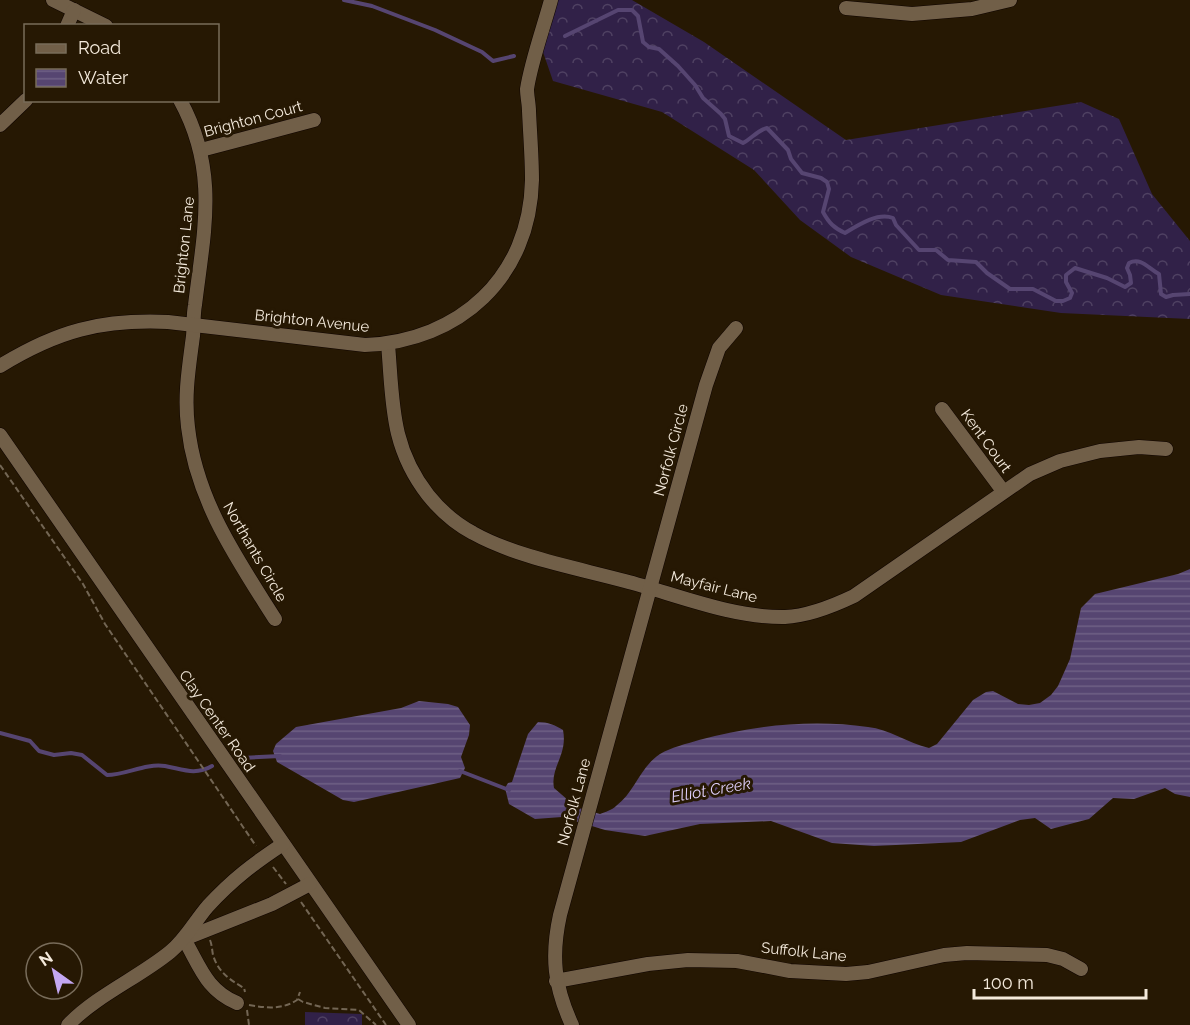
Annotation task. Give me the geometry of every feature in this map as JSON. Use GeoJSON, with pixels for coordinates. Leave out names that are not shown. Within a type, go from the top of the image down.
{"type":"FeatureCollection","features":[{"type":"Feature","properties":{"kind":"street"},"geometry":{"type":"LineString","coordinates":[[53,0],[102,24]]}},
{"type":"Feature","properties":{"kind":"street","name":"Brighton Avenue"},"geometry":{"type":"LineString","coordinates":[[0,366],[47,340],[80,328],[100,324],[144,321],[365,345],[388,344],[424,335],[463,314],[478,303],[493,286],[514,256],[525,229],[532,180],[527,89],[551,0]]}},
{"type":"Feature","properties":{"kind":"street"},"geometry":{"type":"LineString","coordinates":[[846,8],[912,14],[972,9],[1010,0]]}},
{"type":"Feature","properties":{"kind":"street"},"geometry":{"type":"LineString","coordinates":[[68,24],[74,10]]}},
{"type":"Feature","properties":{"kind":"street"},"geometry":{"type":"LineString","coordinates":[[0,125],[24,102]]}},
{"type":"Feature","properties":{"kind":"street","name":"Brighton Lane"},"geometry":{"type":"LineString","coordinates":[[181,102],[201,150],[206,191],[194,325]]}},
{"type":"Feature","properties":{"kind":"street","name":"Brighton Court"},"geometry":{"type":"LineString","coordinates":[[201,150],[314,120]]}},
{"type":"Feature","properties":{"kind":"street","name":"Northants Circle"},"geometry":{"type":"LineString","coordinates":[[194,325],[186,393],[188,425],[196,469],[219,528],[275,619]]}},
{"type":"Feature","properties":{"kind":"street","name":"Norfolk Circle"},"geometry":{"type":"LineString","coordinates":[[650,587],[716,355],[736,328]]}},
{"type":"Feature","properties":{"kind":"street","name":"Mayfair Lane"},"geometry":{"type":"LineString","coordinates":[[388,344],[394,421],[400,444],[414,475],[445,513],[473,533],[501,546],[694,600],[764,616],[786,617],[811,613],[854,596],[1003,491],[1030,474],[1060,461],[1100,451],[1139,447],[1166,449]]}},
{"type":"Feature","properties":{"kind":"street","name":"Kent Court"},"geometry":{"type":"LineString","coordinates":[[942,409],[1003,491]]}},
{"type":"Feature","properties":{"kind":"street","name":"Clay Center Road"},"geometry":{"type":"LineString","coordinates":[[0,435],[410,1025]]}},
{"type":"Feature","properties":{"kind":"street","name":"Norfolk Lane"},"geometry":{"type":"LineString","coordinates":[[572,1025],[561,1003],[556,981],[554,958],[556,934],[650,587]]}},
{"type":"Feature","properties":{"kind":"street"},"geometry":{"type":"LineString","coordinates":[[68,1025],[87,1009],[155,964],[184,939],[198,918],[237,876],[283,844]]}},
{"type":"Feature","properties":{"kind":"street"},"geometry":{"type":"LineString","coordinates":[[184,939],[310,884]]}},
{"type":"Feature","properties":{"kind":"street"},"geometry":{"type":"LineString","coordinates":[[184,939],[211,987],[227,998],[242,1004]]}},
{"type":"Feature","properties":{"kind":"street","name":"Suffolk Lane"},"geometry":{"type":"LineString","coordinates":[[556,981],[637,966],[688,960],[737,961],[790,970],[846,974],[967,953],[1047,955],[1063,959],[1081,969]]}},
{"type":"Feature","properties":{"kind":"path"},"geometry":{"type":"LineString","coordinates":[[0,465],[83,584],[105,624],[264,856],[293,893],[386,1025]]}},
{"type":"Feature","properties":{"kind":"path"},"geometry":{"type":"LineString","coordinates":[[209,940],[221,970],[229,980],[244,988],[242,1004],[249,1025]]}},
{"type":"Feature","properties":{"kind":"path"},"geometry":{"type":"LineString","coordinates":[[242,1004],[273,1009],[286,1006],[298,999],[300,992]]}},
{"type":"Feature","properties":{"kind":"path"},"geometry":{"type":"LineString","coordinates":[[298,999],[325,1008],[359,1010],[376,1025]]}},
{"type":"Feature","properties":{"kind":"green space"},"geometry":{"type":"Polygon","coordinates":[[[558,0],[632,0],[704,42],[846,140],[1081,102],[1119,119],[1152,194],[1190,241],[1190,319],[1061,313],[941,295],[851,257],[800,220],[754,170],[662,112],[553,81],[543,52],[558,0]]]}},
{"type":"Feature","properties":{"kind":"green space"},"geometry":{"type":"Polygon","coordinates":[[[305,1012],[362,1014],[362,1025],[305,1025],[305,1012]]]}},
{"type":"Feature","properties":{"kind":"water"},"geometry":{"type":"Polygon","coordinates":[[[1190,569],[1190,797],[1175,794],[1165,788],[1134,799],[1113,798],[1089,819],[1051,829],[1035,818],[1020,820],[961,842],[874,846],[832,843],[771,821],[700,824],[645,836],[605,830],[562,817],[535,819],[509,804],[505,788],[508,783],[512,782],[528,734],[538,722],[551,724],[563,730],[563,747],[554,774],[554,788],[576,807],[600,814],[613,809],[623,800],[647,766],[660,754],[684,744],[720,735],[783,725],[847,725],[883,730],[929,748],[937,744],[973,700],[986,692],[993,691],[1018,704],[1029,705],[1040,703],[1051,695],[1058,686],[1070,659],[1081,608],[1095,594],[1190,569]]]}},
{"type":"Feature","properties":{"kind":"water"},"geometry":{"type":"Polygon","coordinates":[[[419,701],[458,707],[470,725],[461,757],[465,768],[460,778],[354,802],[343,800],[277,762],[273,751],[276,744],[296,727],[401,708],[419,701]]]}},
{"type":"Feature","properties":{"kind":"waterway"},"geometry":{"type":"LineString","coordinates":[[344,0],[372,6],[435,30],[482,52],[493,61],[514,56]]}},
{"type":"Feature","properties":{"kind":"waterway"},"geometry":{"type":"LineString","coordinates":[[565,36],[618,10],[632,10],[638,16],[643,42],[649,47],[659,49],[678,66],[703,98],[725,119],[729,136],[743,143],[767,128],[788,150],[791,159],[802,173],[827,182],[829,189],[823,212],[832,225],[845,233],[875,218],[893,218],[896,225],[919,250],[936,250],[948,260],[976,262],[1010,289],[1033,289],[1056,301],[1070,298],[1072,293],[1066,282],[1066,275],[1075,268],[1107,278],[1125,287],[1131,283],[1127,268],[1129,263],[1137,261],[1159,274],[1161,294],[1166,297],[1190,294]]}},
{"type":"Feature","properties":{"kind":"waterway","name":"Elliot Creek"},"geometry":{"type":"LineString","coordinates":[[0,733],[30,741],[39,751],[54,755],[71,753],[82,755],[107,775],[150,766],[194,771],[212,766]]}},
{"type":"Feature","properties":{"kind":"waterway","name":"Elliot Creek"},"geometry":{"type":"LineString","coordinates":[[242,758],[280,756]]}},
{"type":"Feature","properties":{"kind":"waterway","name":"Elliot Creek"},"geometry":{"type":"LineString","coordinates":[[460,771],[509,790]]}}]}
